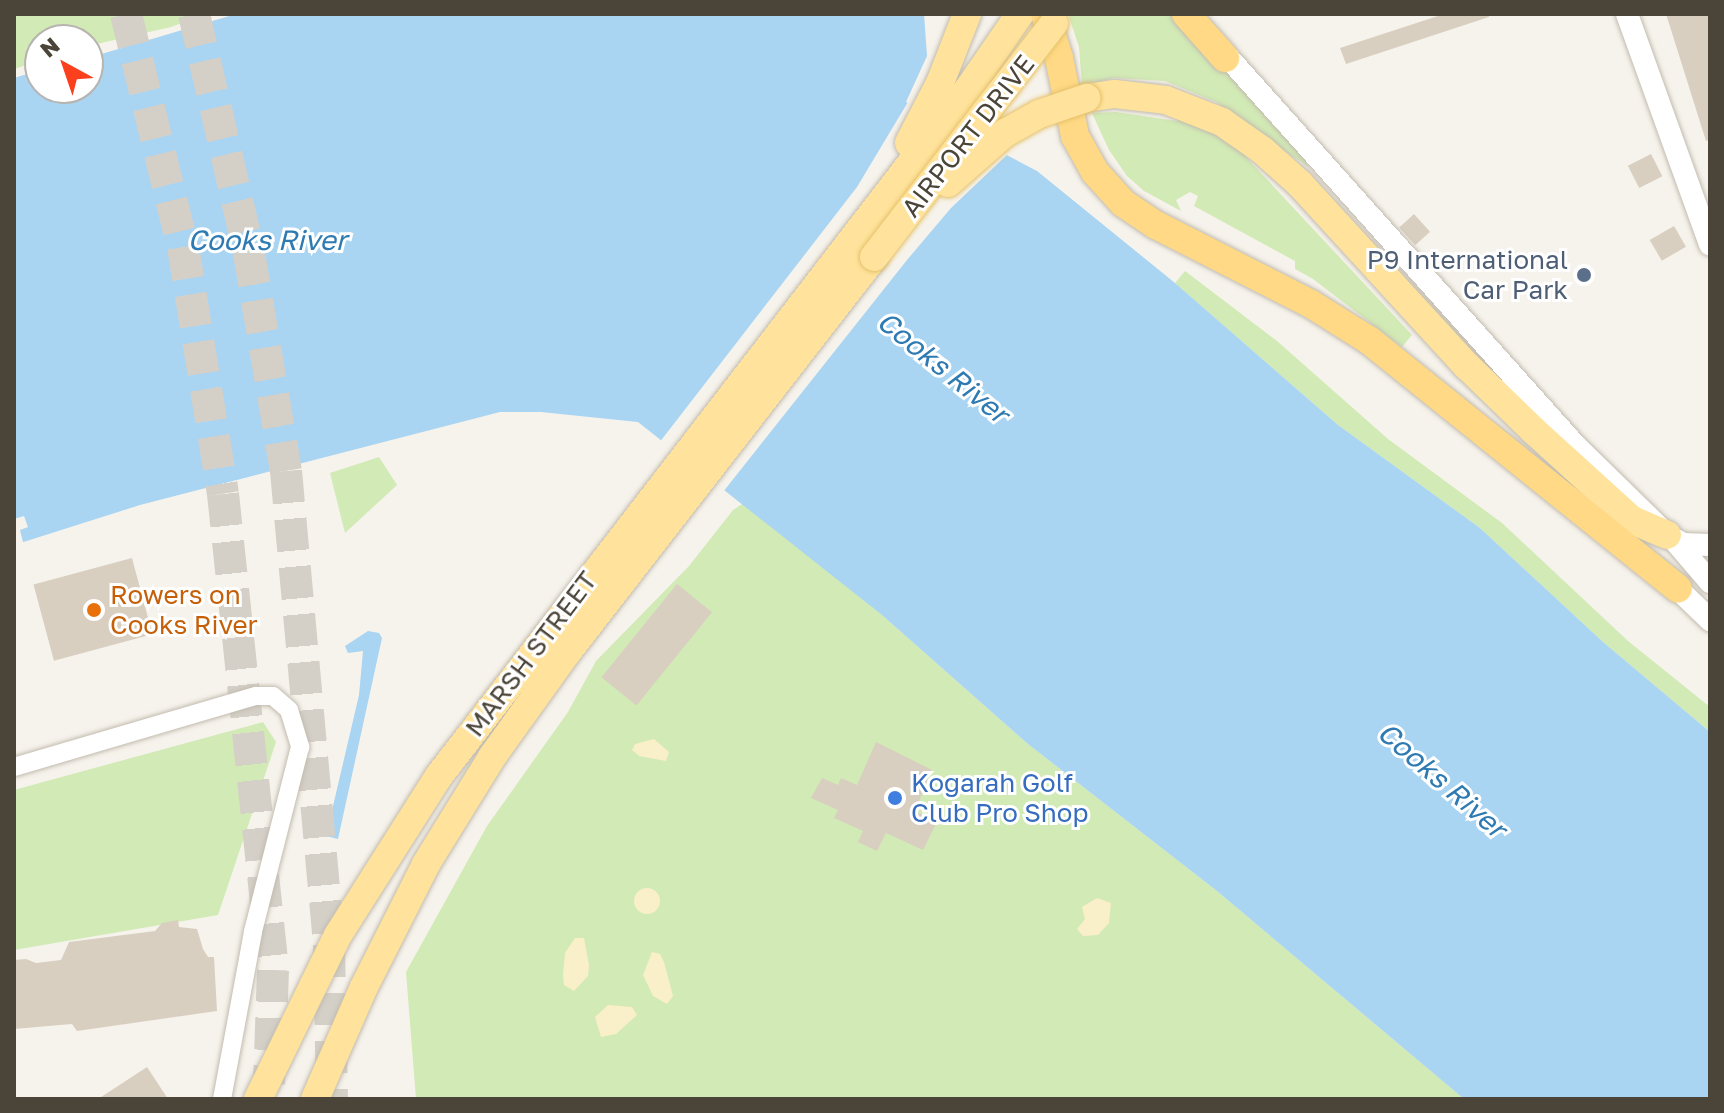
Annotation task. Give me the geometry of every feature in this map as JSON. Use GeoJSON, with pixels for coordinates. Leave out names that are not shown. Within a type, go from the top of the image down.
{"type":"FeatureCollection","features":[{"type":"Feature","properties":{"kind":"highway"},"geometry":{"type":"LineString","coordinates":[[1045,14],[1055,41],[1075,136],[1095,172],[1123,203],[1156,225],[1311,304],[1370,341],[1678,589]]}},
{"type":"Feature","properties":{"kind":"highway"},"geometry":{"type":"LineString","coordinates":[[1186,14],[1225,58]]}},
{"type":"Feature","properties":{"kind":"main road","name":"AIRPORT DRIVE"},"geometry":{"type":"LineString","coordinates":[[850,240],[923,116],[953,54],[967,14]]}},
{"type":"Feature","properties":{"kind":"main road"},"geometry":{"type":"LineString","coordinates":[[850,240],[969,88],[1020,14]]}},
{"type":"Feature","properties":{"kind":"main road","name":"AIRPORT DRIVE"},"geometry":{"type":"LineString","coordinates":[[874,257],[1060,14]]}},
{"type":"Feature","properties":{"kind":"main road"},"geometry":{"type":"LineString","coordinates":[[874,257],[992,142],[1039,114],[1086,98],[1129,94],[1166,100],[1222,122],[1281,165],[1467,366],[1533,430],[1632,520],[1671,538]]}},
{"type":"Feature","properties":{"kind":"main road","name":"MARSH STREET"},"geometry":{"type":"LineString","coordinates":[[258,1099],[338,935],[397,839],[475,725],[850,240]]}},
{"type":"Feature","properties":{"kind":"main road","name":"MARSH STREET"},"geometry":{"type":"LineString","coordinates":[[315,1099],[357,1001],[426,864],[516,723],[874,257]]}},
{"type":"Feature","properties":{"kind":"main road"},"geometry":{"type":"LineString","coordinates":[[1373,262],[1458,376],[1640,546],[1678,589]]}},
{"type":"Feature","properties":{"kind":"street"},"geometry":{"type":"LineString","coordinates":[[1196,14],[1225,58],[1534,403],[1692,556],[1710,582]]}},
{"type":"Feature","properties":{"kind":"street"},"geometry":{"type":"LineString","coordinates":[[1627,14],[1710,244]]}},
{"type":"Feature","properties":{"kind":"street"},"geometry":{"type":"LineString","coordinates":[[1671,538],[1694,546],[1710,545]]}},
{"type":"Feature","properties":{"kind":"street"},"geometry":{"type":"LineString","coordinates":[[1678,589],[1710,620]]}},
{"type":"Feature","properties":{"kind":"street"},"geometry":{"type":"LineString","coordinates":[[14,767],[256,696],[273,696],[289,710],[300,747],[253,932],[222,1099]]}},
{"type":"Feature","properties":{"kind":"green space"},"geometry":{"type":"Polygon","coordinates":[[[14,14],[206,14],[171,27],[104,42],[104,24],[24,24],[24,66],[14,69],[14,14]]]}},
{"type":"Feature","properties":{"kind":"green space"},"geometry":{"type":"Polygon","coordinates":[[[1068,14],[1174,14],[1305,159],[1308,167],[1216,102],[1165,81],[1114,78],[1082,86],[1079,47],[1068,14]]]}},
{"type":"Feature","properties":{"kind":"green space"},"geometry":{"type":"Polygon","coordinates":[[[1116,112],[1177,121],[1180,114],[1233,143],[1412,335],[1402,347],[1313,279],[1295,269],[1295,261],[1194,206],[1198,196],[1190,192],[1176,200],[1181,211],[1144,191],[1127,176],[1109,150],[1092,113],[1116,112]]]}},
{"type":"Feature","properties":{"kind":"green space"},"geometry":{"type":"Polygon","coordinates":[[[1185,271],[1277,341],[1388,439],[1502,523],[1628,641],[1710,707],[1710,732],[1603,642],[1480,528],[1338,425],[1175,283],[1185,271]]]}},
{"type":"Feature","properties":{"kind":"green space"},"geometry":{"type":"Polygon","coordinates":[[[379,457],[397,485],[345,533],[330,473],[379,457]]]}},
{"type":"Feature","properties":{"kind":"green space"},"geometry":{"type":"Polygon","coordinates":[[[744,503],[882,615],[1028,744],[1217,891],[1464,1099],[416,1099],[406,972],[487,826],[568,712],[596,661],[689,566],[733,510],[744,503]]]}},
{"type":"Feature","properties":{"kind":"green space"},"geometry":{"type":"Polygon","coordinates":[[[263,722],[276,742],[218,915],[14,950],[14,790],[263,722]]]}},
{"type":"Feature","properties":{"kind":"sand"},"geometry":{"type":"Polygon","coordinates":[[[654,739],[669,752],[666,761],[639,756],[632,750],[635,744],[654,739]]]}},
{"type":"Feature","properties":{"kind":"sand"},"geometry":{"type":"Polygon","coordinates":[[[647,888],[656,892],[660,901],[656,910],[647,914],[638,910],[634,901],[638,892],[647,888]]]}},
{"type":"Feature","properties":{"kind":"sand"},"geometry":{"type":"Polygon","coordinates":[[[1097,898],[1111,903],[1109,923],[1098,935],[1083,936],[1077,929],[1085,919],[1082,907],[1097,898]]]}},
{"type":"Feature","properties":{"kind":"sand"},"geometry":{"type":"Polygon","coordinates":[[[575,938],[584,938],[589,965],[588,976],[574,991],[564,985],[563,975],[565,953],[575,938]]]}},
{"type":"Feature","properties":{"kind":"sand"},"geometry":{"type":"Polygon","coordinates":[[[652,952],[660,954],[664,962],[673,996],[667,1004],[653,996],[643,975],[652,952]]]}},
{"type":"Feature","properties":{"kind":"sand"},"geometry":{"type":"Polygon","coordinates":[[[608,1005],[632,1007],[637,1015],[616,1034],[601,1037],[595,1017],[608,1005]]]}},
{"type":"Feature","properties":{"kind":"water","name":"Cooks River"},"geometry":{"type":"Polygon","coordinates":[[[236,14],[924,14],[927,56],[906,102],[1037,171],[1175,283],[1338,425],[1480,528],[1603,642],[1710,732],[1710,1099],[1464,1099],[1217,891],[1028,744],[882,615],[638,422],[541,412],[500,412],[140,505],[14,545],[14,78],[24,75],[24,104],[104,104],[104,53],[236,14]]]}},
{"type":"Feature","properties":{"kind":"water"},"geometry":{"type":"Polygon","coordinates":[[[368,631],[379,633],[382,638],[338,839],[326,836],[359,695],[363,651],[348,653],[345,646],[368,631]]]}},
{"type":"Feature","properties":{"kind":"pier"},"geometry":{"type":"Polygon","coordinates":[[[917,87],[911,100],[1010,152],[951,208],[907,260],[723,492],[659,443],[857,187],[917,87]]]}},
{"type":"Feature","properties":{"kind":"pier"},"geometry":{"type":"Polygon","coordinates":[[[24,516],[28,527],[20,530],[24,546],[14,549],[14,519],[24,516]]]}},
{"type":"Feature","properties":{"kind":"building"},"geometry":{"type":"Polygon","coordinates":[[[1444,14],[1489,14],[1489,17],[1346,64],[1340,48],[1444,14]]]}},
{"type":"Feature","properties":{"kind":"building"},"geometry":{"type":"Polygon","coordinates":[[[1666,14],[1710,14],[1710,140],[1706,141],[1666,14]]]}},
{"type":"Feature","properties":{"kind":"building"},"geometry":{"type":"Polygon","coordinates":[[[1651,154],[1662,176],[1639,188],[1628,166],[1651,154]]]}},
{"type":"Feature","properties":{"kind":"building"},"geometry":{"type":"Polygon","coordinates":[[[1414,214],[1430,232],[1415,245],[1399,227],[1414,214]]]}},
{"type":"Feature","properties":{"kind":"building"},"geometry":{"type":"Polygon","coordinates":[[[1674,226],[1686,247],[1662,261],[1650,240],[1674,226]]]}},
{"type":"Feature","properties":{"kind":"building","name":"Rowers on Cooks River"},"geometry":{"type":"Polygon","coordinates":[[[132,558],[152,634],[54,661],[33,584],[132,558]]]}},
{"type":"Feature","properties":{"kind":"building"},"geometry":{"type":"Polygon","coordinates":[[[677,584],[712,612],[636,706],[601,677],[677,584]]]}},
{"type":"Feature","properties":{"kind":"building"},"geometry":{"type":"Polygon","coordinates":[[[876,742],[932,770],[915,811],[937,822],[923,850],[886,833],[877,851],[858,842],[863,831],[834,818],[838,810],[811,798],[822,778],[838,785],[841,778],[857,785],[876,742]]]}},
{"type":"Feature","properties":{"kind":"building"},"geometry":{"type":"Polygon","coordinates":[[[178,920],[179,927],[197,929],[203,949],[208,957],[214,957],[217,1011],[77,1031],[72,1024],[14,1029],[14,960],[26,959],[36,963],[61,960],[69,942],[155,931],[162,923],[178,920]]]}},
{"type":"Feature","properties":{"kind":"building"},"geometry":{"type":"Polygon","coordinates":[[[147,1067],[168,1099],[98,1099],[147,1067]]]}},
{"type":"Feature","properties":{"kind":"tunnel"},"geometry":{"type":"LineString","coordinates":[[126,14],[183,247],[223,494],[273,970],[269,1084]]}},
{"type":"Feature","properties":{"kind":"tunnel"},"geometry":{"type":"LineString","coordinates":[[194,14],[249,253],[286,471],[329,945],[332,1099]]}},
{"type":"Feature","properties":{"kind":"place","name":"P9 International Car Park"},"geometry":{"type":"Point","coordinates":[1584,275]}},
{"type":"Feature","properties":{"kind":"place","name":"Rowers on Cooks River"},"geometry":{"type":"Point","coordinates":[94,610]}},
{"type":"Feature","properties":{"kind":"place","name":"Kogarah Golf Club Pro Shop"},"geometry":{"type":"Point","coordinates":[895,798]}}]}
